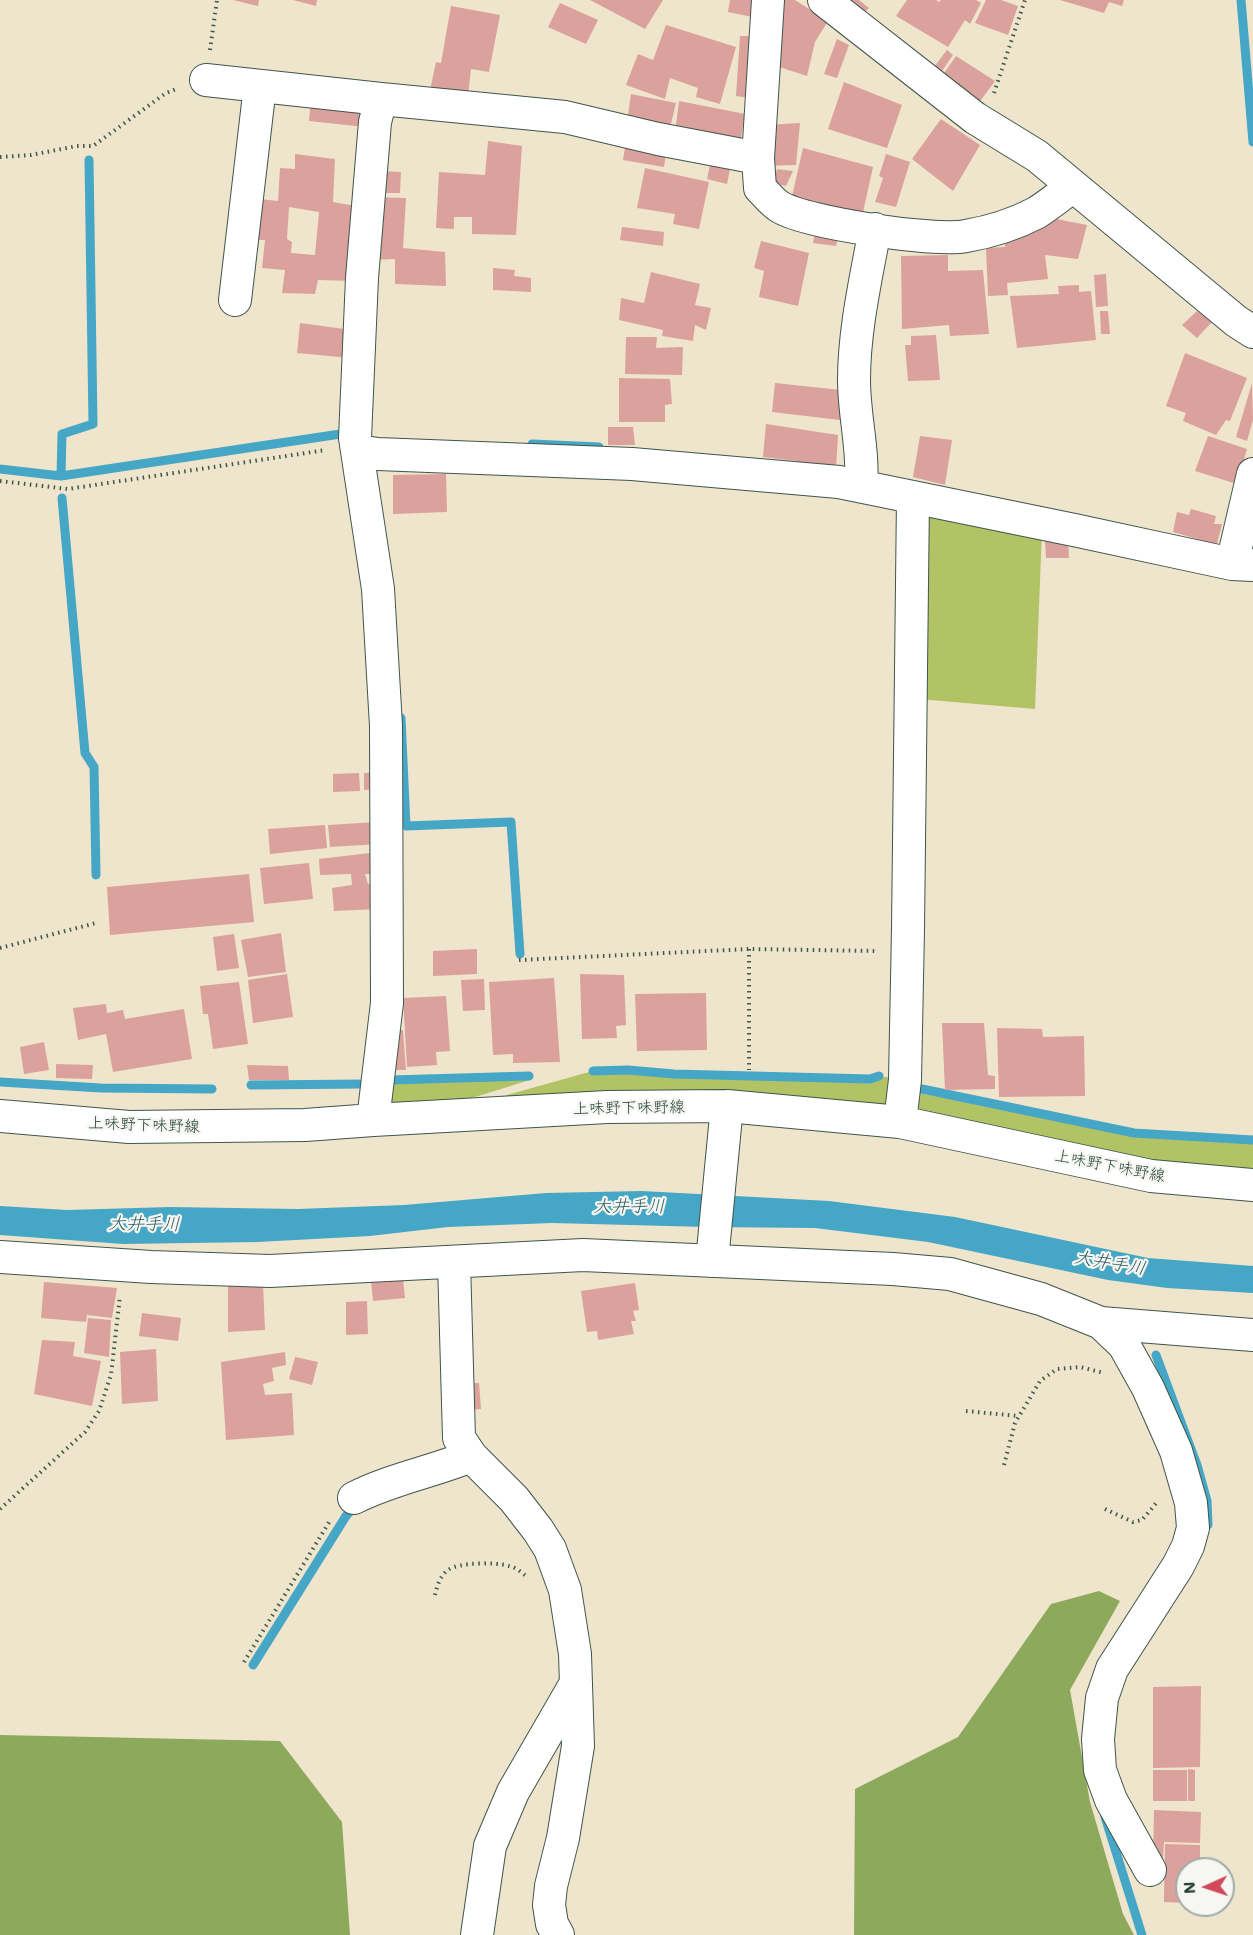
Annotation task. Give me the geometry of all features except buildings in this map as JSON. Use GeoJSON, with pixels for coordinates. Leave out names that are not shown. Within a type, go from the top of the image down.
{"type":"FeatureCollection","features":[{"type":"Feature","properties":{"kind":"street"},"geometry":{"type":"LineString","coordinates":[[768,0],[758,158],[760,188],[779,207],[804,217],[875,229],[945,238],[963,237],[990,230],[1035,213],[1073,186]]}},
{"type":"Feature","properties":{"kind":"street"},"geometry":{"type":"LineString","coordinates":[[824,0],[975,118],[1037,156],[1236,321],[1253,332]]}},
{"type":"Feature","properties":{"kind":"street"},"geometry":{"type":"LineString","coordinates":[[206,80],[565,117],[658,139],[758,158]]}},
{"type":"Feature","properties":{"kind":"street"},"geometry":{"type":"LineString","coordinates":[[235,300],[260,86]]}},
{"type":"Feature","properties":{"kind":"street"},"geometry":{"type":"LineString","coordinates":[[373,1120],[387,1003],[386,726],[378,589],[355,438],[362,278],[375,122],[381,99]]}},
{"type":"Feature","properties":{"kind":"street"},"geometry":{"type":"LineString","coordinates":[[861,486],[863,464],[857,429],[854,379],[861,304],[875,229]]}},
{"type":"Feature","properties":{"kind":"street"},"geometry":{"type":"LineString","coordinates":[[358,451],[378,454],[633,464],[839,482],[1242,564],[1253,474]]}},
{"type":"Feature","properties":{"kind":"street"},"geometry":{"type":"LineString","coordinates":[[900,1122],[905,1080],[913,497]]}},
{"type":"Feature","properties":{"kind":"street","name":"上味野下味野線"},"geometry":{"type":"LineString","coordinates":[[0,1116],[129,1127],[305,1125],[607,1107],[727,1112],[900,1122],[1151,1176],[1253,1185]]}},
{"type":"Feature","properties":{"kind":"street"},"geometry":{"type":"LineString","coordinates":[[713,1255],[727,1112]]}},
{"type":"Feature","properties":{"kind":"street"},"geometry":{"type":"LineString","coordinates":[[0,1257],[270,1271],[583,1255],[713,1255],[950,1274],[1041,1299],[1101,1323],[1253,1335]]}},
{"type":"Feature","properties":{"kind":"street"},"geometry":{"type":"LineString","coordinates":[[454,1262],[459,1438],[471,1456],[514,1499],[538,1530],[550,1549],[567,1602],[575,1654],[578,1746],[563,1838],[551,1886],[549,1905],[552,1924],[558,1935]]}},
{"type":"Feature","properties":{"kind":"street"},"geometry":{"type":"LineString","coordinates":[[1101,1323],[1124,1345],[1148,1388],[1176,1450],[1191,1503],[1193,1528],[1188,1546],[1178,1566],[1112,1669],[1102,1698],[1098,1739],[1100,1770],[1111,1800],[1150,1870]]}},
{"type":"Feature","properties":{"kind":"street"},"geometry":{"type":"LineString","coordinates":[[354,1498],[377,1486],[471,1456]]}},
{"type":"Feature","properties":{"kind":"street"},"geometry":{"type":"LineString","coordinates":[[477,1935],[490,1846],[513,1792],[576,1683]]}},
{"type":"Feature","properties":{"kind":"path"},"geometry":{"type":"LineString","coordinates":[[0,157],[31,155],[77,146],[93,146],[166,93],[206,80],[217,0]]}},
{"type":"Feature","properties":{"kind":"path"},"geometry":{"type":"LineString","coordinates":[[975,118],[993,96],[1024,0]]}},
{"type":"Feature","properties":{"kind":"path"},"geometry":{"type":"LineString","coordinates":[[0,481],[68,489],[324,450],[358,451]]}},
{"type":"Feature","properties":{"kind":"path"},"geometry":{"type":"LineString","coordinates":[[0,948],[96,923]]}},
{"type":"Feature","properties":{"kind":"path"},"geometry":{"type":"LineString","coordinates":[[519,960],[749,949],[884,951],[894,949],[899,940],[908,932]]}},
{"type":"Feature","properties":{"kind":"path"},"geometry":{"type":"LineString","coordinates":[[749,949],[750,1070]]}},
{"type":"Feature","properties":{"kind":"path"},"geometry":{"type":"LineString","coordinates":[[0,1509],[85,1432],[99,1411],[111,1375],[125,1265]]}},
{"type":"Feature","properties":{"kind":"path"},"geometry":{"type":"LineString","coordinates":[[1004,1466],[1018,1416],[1040,1382],[1057,1370],[1080,1367],[1148,1388]]}},
{"type":"Feature","properties":{"kind":"path"},"geometry":{"type":"LineString","coordinates":[[966,1411],[1018,1416]]}},
{"type":"Feature","properties":{"kind":"path"},"geometry":{"type":"LineString","coordinates":[[1105,1509],[1133,1522],[1142,1520],[1181,1469]]}},
{"type":"Feature","properties":{"kind":"path"},"geometry":{"type":"LineString","coordinates":[[244,1662],[338,1509],[354,1498]]}},
{"type":"Feature","properties":{"kind":"path"},"geometry":{"type":"LineString","coordinates":[[435,1595],[438,1583],[447,1570],[459,1565],[480,1563],[510,1566],[567,1602]]}},
{"type":"Feature","properties":{"kind":"green space"},"geometry":{"type":"Polygon","coordinates":[[[927,516],[1042,530],[1035,709],[918,699],[927,516]]]}},
{"type":"Feature","properties":{"kind":"green space"},"geometry":{"type":"Polygon","coordinates":[[[589,1072],[826,1081],[873,1081],[882,1077],[901,1077],[892,1098],[874,1112],[482,1107],[507,1095],[589,1072]]]}},
{"type":"Feature","properties":{"kind":"green space"},"geometry":{"type":"Polygon","coordinates":[[[532,1077],[533,1079],[427,1112],[391,1107],[381,1082],[532,1077]]]}},
{"type":"Feature","properties":{"kind":"green space"},"geometry":{"type":"Polygon","coordinates":[[[909,1091],[1134,1136],[1253,1142],[1253,1176],[1154,1168],[920,1116],[909,1091]]]}},
{"type":"Feature","properties":{"kind":"green space"},"geometry":{"type":"Polygon","coordinates":[[[1099,1591],[1120,1601],[1070,1690],[1090,1802],[1123,1914],[1134,1935],[854,1935],[855,1789],[958,1737],[1051,1604],[1099,1591]]]}},
{"type":"Feature","properties":{"kind":"green space"},"geometry":{"type":"Polygon","coordinates":[[[0,1735],[280,1741],[342,1822],[350,1935],[0,1935],[0,1735]]]}},
{"type":"Feature","properties":{"kind":"water","name":"大井手川"},"geometry":{"type":"Polygon","coordinates":[[[642,1191],[829,1201],[955,1217],[1148,1258],[1253,1266],[1253,1293],[1167,1288],[1108,1280],[928,1242],[815,1228],[552,1223],[448,1227],[370,1236],[258,1242],[123,1244],[0,1235],[0,1206],[67,1210],[170,1207],[298,1209],[404,1205],[546,1193],[642,1191]]]}},
{"type":"Feature","properties":{"kind":"waterway"},"geometry":{"type":"LineString","coordinates":[[1241,0],[1253,142]]}},
{"type":"Feature","properties":{"kind":"waterway"},"geometry":{"type":"LineString","coordinates":[[61,476],[62,434],[93,424],[89,160]]}},
{"type":"Feature","properties":{"kind":"waterway"},"geometry":{"type":"LineString","coordinates":[[0,469],[61,476],[347,433]]}},
{"type":"Feature","properties":{"kind":"waterway"},"geometry":{"type":"LineString","coordinates":[[532,444],[599,447]]}},
{"type":"Feature","properties":{"kind":"waterway"},"geometry":{"type":"LineString","coordinates":[[62,498],[85,753],[94,767],[96,875]]}},
{"type":"Feature","properties":{"kind":"waterway"},"geometry":{"type":"LineString","coordinates":[[401,718],[406,826],[511,822],[520,954]]}},
{"type":"Feature","properties":{"kind":"waterway"},"geometry":{"type":"LineString","coordinates":[[593,1071],[628,1070],[674,1074],[870,1079],[879,1076]]}},
{"type":"Feature","properties":{"kind":"waterway"},"geometry":{"type":"LineString","coordinates":[[391,1080],[529,1076]]}},
{"type":"Feature","properties":{"kind":"waterway"},"geometry":{"type":"LineString","coordinates":[[0,1082],[101,1088],[212,1089]]}},
{"type":"Feature","properties":{"kind":"waterway"},"geometry":{"type":"LineString","coordinates":[[251,1085],[367,1084]]}},
{"type":"Feature","properties":{"kind":"waterway"},"geometry":{"type":"LineString","coordinates":[[922,1089],[1134,1133],[1253,1140]]}},
{"type":"Feature","properties":{"kind":"waterway"},"geometry":{"type":"LineString","coordinates":[[1156,1355],[1197,1465],[1207,1501],[1208,1525]]}},
{"type":"Feature","properties":{"kind":"waterway"},"geometry":{"type":"LineString","coordinates":[[253,1665],[346,1516],[359,1505]]}},
{"type":"Feature","properties":{"kind":"waterway"},"geometry":{"type":"LineString","coordinates":[[1105,1817],[1142,1935]]}}]}
